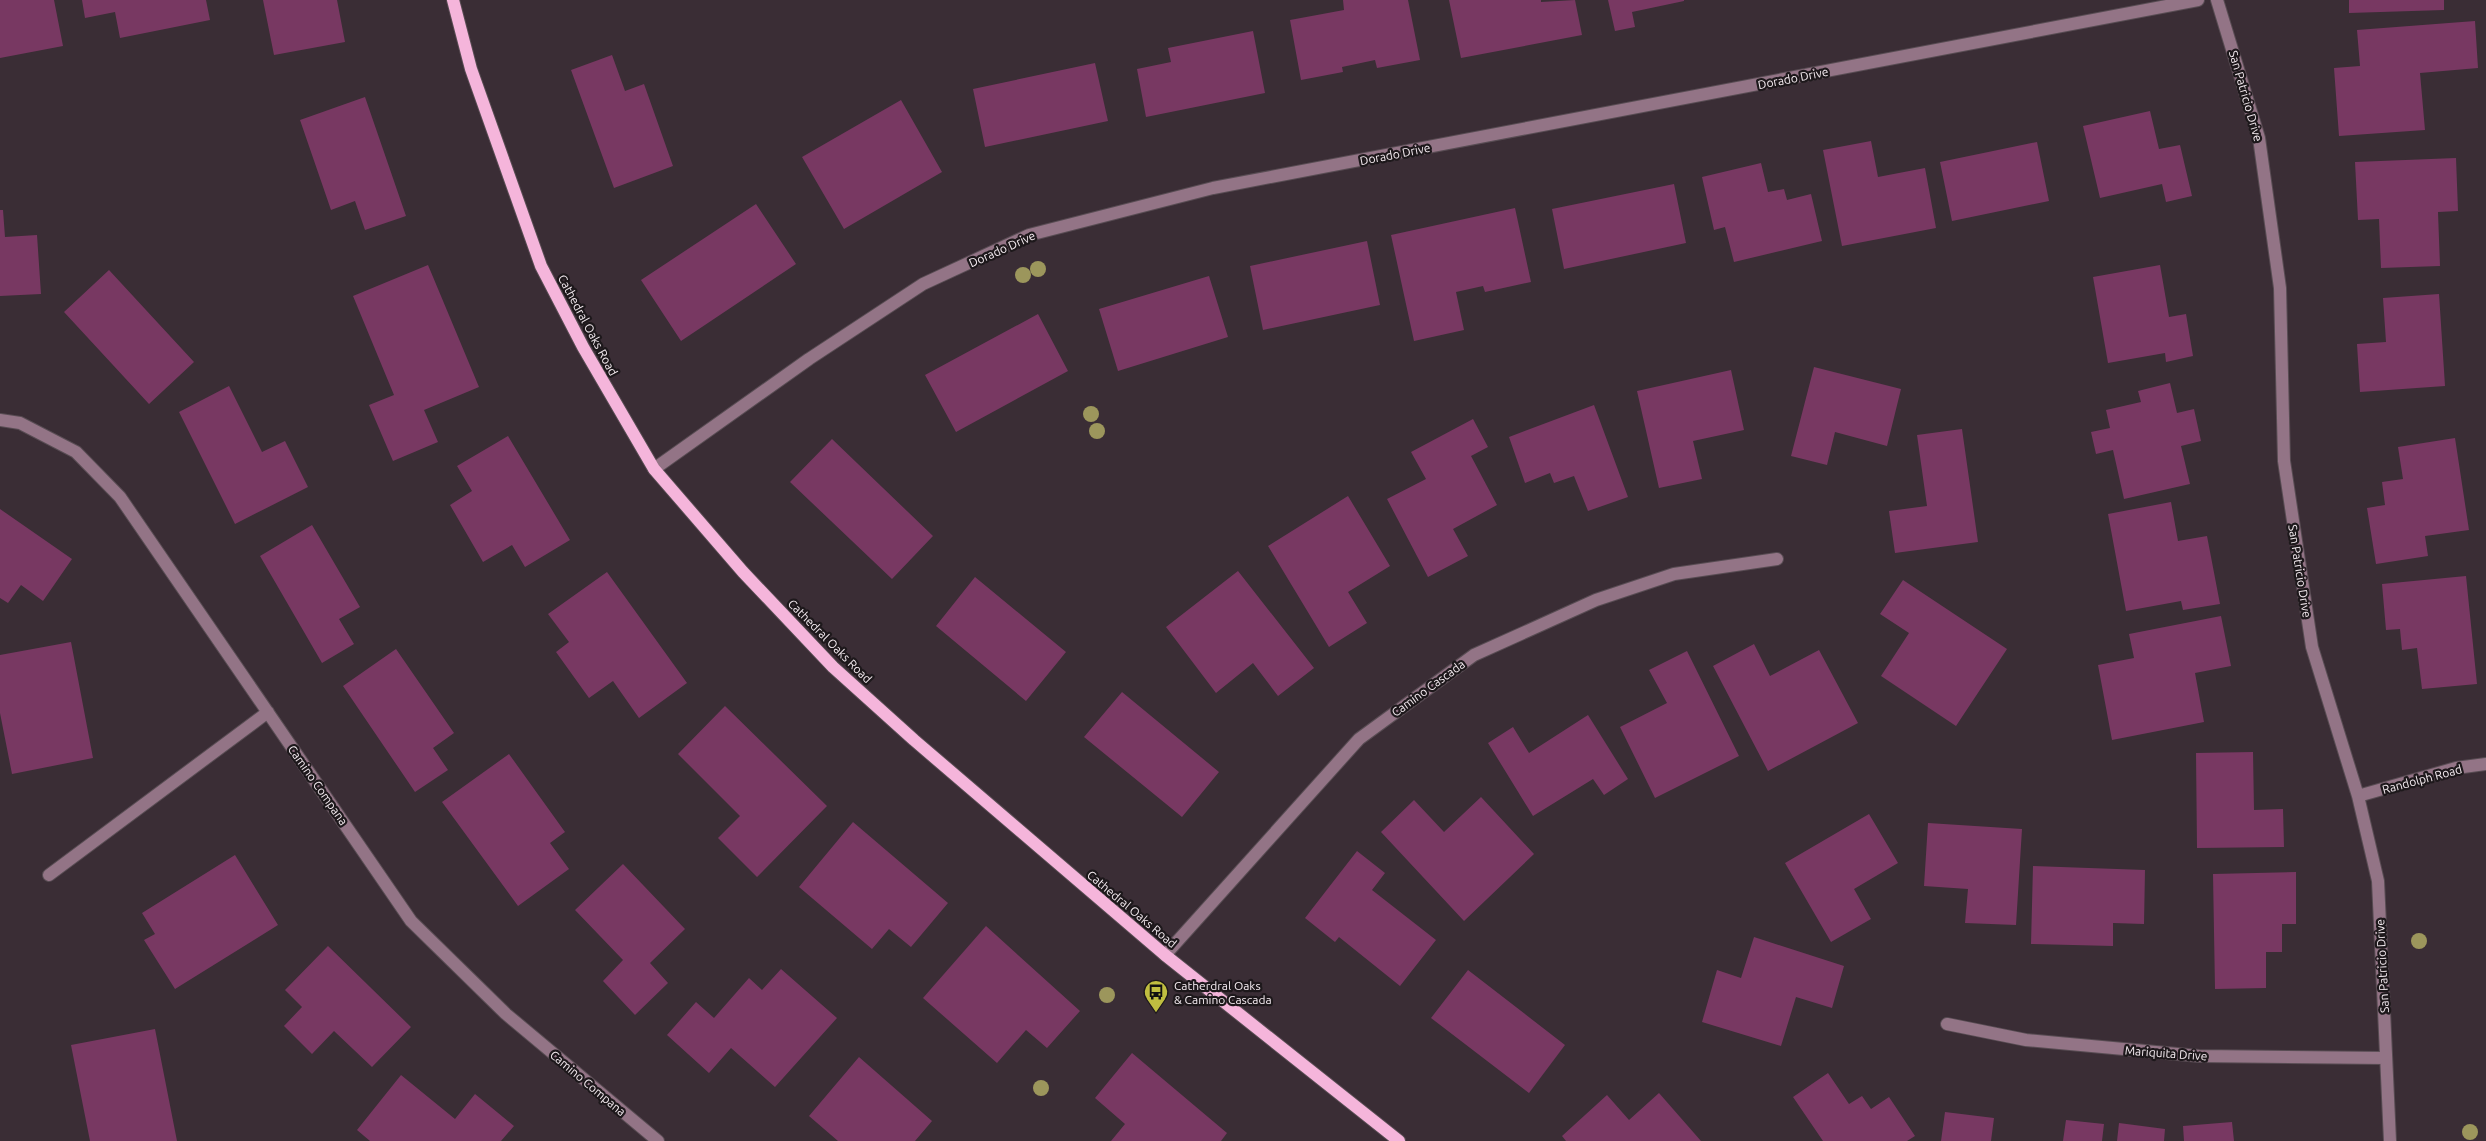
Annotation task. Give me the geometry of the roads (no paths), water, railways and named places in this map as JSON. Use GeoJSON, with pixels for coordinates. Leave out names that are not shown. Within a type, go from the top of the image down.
{"type":"FeatureCollection","features":[{"type":"Feature","properties":{"kind":"main road","name":"Cathedral Oaks Road"},"geometry":{"type":"LineString","coordinates":[[452,0],[471,69],[541,266],[588,356],[654,468],[743,572],[833,667],[914,740],[1165,955],[1399,1141]]}},
{"type":"Feature","properties":{"kind":"street","name":"Dorado Drive"},"geometry":{"type":"LineString","coordinates":[[654,468],[809,359],[924,284],[1029,235],[1213,188],[2198,0]]}},
{"type":"Feature","properties":{"kind":"street","name":"San Patricio Drive"},"geometry":{"type":"LineString","coordinates":[[2217,0],[2259,138],[2280,288],[2284,461],[2312,647],[2358,796],[2378,881],[2390,1141]]}},
{"type":"Feature","properties":{"kind":"street","name":"Camino Compana"},"geometry":{"type":"LineString","coordinates":[[0,420],[20,423],[76,452],[120,496],[411,921],[506,1014],[658,1141]]}},
{"type":"Feature","properties":{"kind":"street","name":"Camino Cascada"},"geometry":{"type":"LineString","coordinates":[[1165,955],[1359,739],[1474,655],[1596,600],[1674,574],[1777,559]]}},
{"type":"Feature","properties":{"kind":"street"},"geometry":{"type":"LineString","coordinates":[[49,875],[268,712]]}},
{"type":"Feature","properties":{"kind":"street","name":"Randolph Road"},"geometry":{"type":"LineString","coordinates":[[2358,796],[2456,768],[2486,764]]}},
{"type":"Feature","properties":{"kind":"street","name":"Mariquita Drive"},"geometry":{"type":"LineString","coordinates":[[1947,1024],[2026,1040],[2154,1053],[2199,1056],[2386,1058]]}},
{"type":"Feature","properties":{"kind":"place","name":"Catherdral Oaks & Camino Cascada"},"geometry":{"type":"Point","coordinates":[1156,1013]}}]}
